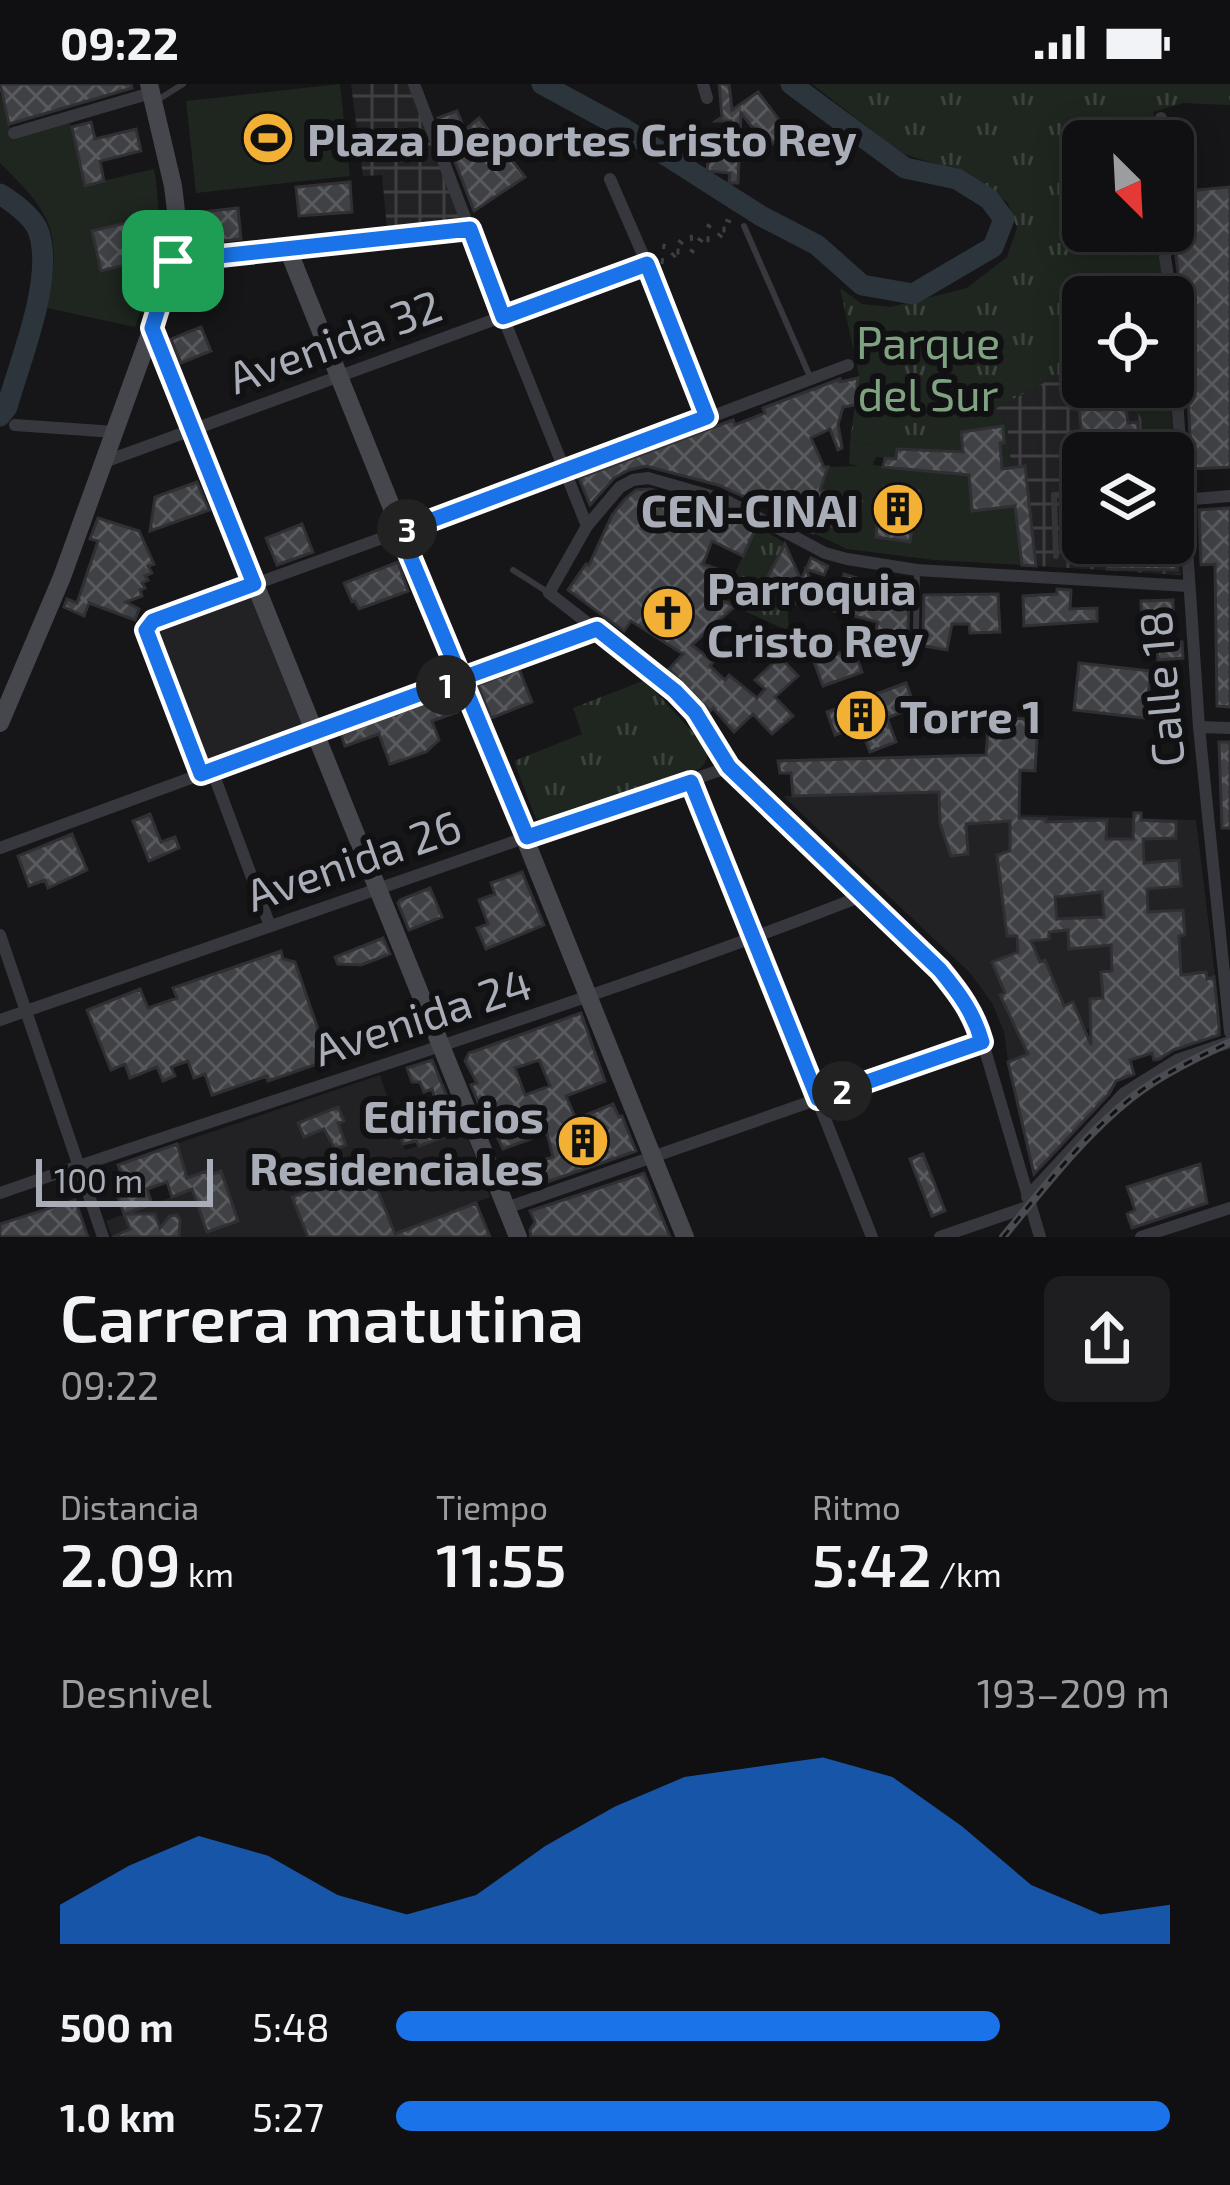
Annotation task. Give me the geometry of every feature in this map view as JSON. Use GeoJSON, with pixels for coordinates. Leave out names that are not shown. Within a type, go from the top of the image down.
{"type":"FeatureCollection","features":[{"type":"Feature","properties":{"kind":"street"},"geometry":{"type":"LineString","coordinates":[[414,84],[587,526]]}},
{"type":"Feature","properties":{"kind":"street"},"geometry":{"type":"LineString","coordinates":[[0,723],[62,577],[152,328],[173,261],[177,218],[158,91],[14,133]]}},
{"type":"Feature","properties":{"kind":"street"},"geometry":{"type":"LineString","coordinates":[[610,179],[707,417]]}},
{"type":"Feature","properties":{"kind":"street"},"geometry":{"type":"LineString","coordinates":[[173,261],[470,229]]}},
{"type":"Feature","properties":{"kind":"street"},"geometry":{"type":"LineString","coordinates":[[287,247],[685,1237]]}},
{"type":"Feature","properties":{"kind":"street","name":"Avenida 32"},"geometry":{"type":"LineString","coordinates":[[104,462],[647,264]]}},
{"type":"Feature","properties":{"kind":"street"},"geometry":{"type":"LineString","coordinates":[[152,328],[518,1237]]}},
{"type":"Feature","properties":{"kind":"street"},"geometry":{"type":"LineString","coordinates":[[270,926],[147,637],[148,625],[848,364]]}},
{"type":"Feature","properties":{"kind":"street"},"geometry":{"type":"LineString","coordinates":[[15,424],[115,432]]}},
{"type":"Feature","properties":{"kind":"street"},"geometry":{"type":"LineString","coordinates":[[1040,1237],[978,1026],[964,1000],[940,970],[729,767],[695,712],[675,691],[549,593],[587,526],[620,487],[648,478],[725,500],[826,553],[878,565],[1188,586]]}},
{"type":"Feature","properties":{"kind":"street"},"geometry":{"type":"LineString","coordinates":[[1194,499],[1230,496]]}},
{"type":"Feature","properties":{"kind":"street","name":"Calle 18"},"geometry":{"type":"LineString","coordinates":[[1185,564],[1230,1032]]}},
{"type":"Feature","properties":{"kind":"street"},"geometry":{"type":"LineString","coordinates":[[0,848],[597,629]]}},
{"type":"Feature","properties":{"kind":"street"},"geometry":{"type":"LineString","coordinates":[[1199,727],[1230,728]]}},
{"type":"Feature","properties":{"kind":"street","name":"Avenida 26"},"geometry":{"type":"LineString","coordinates":[[0,1020],[729,767]]}},
{"type":"Feature","properties":{"kind":"street"},"geometry":{"type":"LineString","coordinates":[[691,782],[872,1237]]}},
{"type":"Feature","properties":{"kind":"street","name":"Avenida 24"},"geometry":{"type":"LineString","coordinates":[[0,1193],[589,998],[862,896]]}},
{"type":"Feature","properties":{"kind":"street"},"geometry":{"type":"LineString","coordinates":[[0,935],[104,1237]]}},
{"type":"Feature","properties":{"kind":"street"},"geometry":{"type":"LineString","coordinates":[[506,1208],[982,1042]]}},
{"type":"Feature","properties":{"kind":"street"},"geometry":{"type":"LineString","coordinates":[[940,1237],[1028,1201],[1124,1094],[1177,1060],[1230,1042]]}},
{"type":"Feature","properties":{"kind":"street"},"geometry":{"type":"LineString","coordinates":[[1141,1237],[1230,1208]]}},
{"type":"Feature","properties":{"kind":"lane"},"geometry":{"type":"LineString","coordinates":[[158,91],[183,84]]}},
{"type":"Feature","properties":{"kind":"lane"},"geometry":{"type":"LineString","coordinates":[[744,226],[811,379]]}},
{"type":"Feature","properties":{"kind":"lane"},"geometry":{"type":"LineString","coordinates":[[1056,556],[1054,496],[1062,495]]}},
{"type":"Feature","properties":{"kind":"lane"},"geometry":{"type":"LineString","coordinates":[[513,570],[549,593]]}},
{"type":"Feature","properties":{"kind":"lane"},"geometry":{"type":"LineString","coordinates":[[916,630],[917,570]]}},
{"type":"Feature","properties":{"kind":"path"},"geometry":{"type":"LineString","coordinates":[[647,264],[649,254],[663,265],[664,245],[678,260],[678,240],[693,252],[691,234],[708,245],[708,226],[724,239],[724,219],[744,226]]}},
{"type":"Feature","properties":{"kind":"shaded area"},"geometry":{"type":"Polygon","coordinates":[[[351,84],[411,84],[463,223],[387,229],[382,175],[363,176],[351,84]]]}},
{"type":"Feature","properties":{"kind":"shaded area"},"geometry":{"type":"Polygon","coordinates":[[[1062,373],[1062,408],[1137,408],[1147,432],[1062,432],[1062,564],[1180,564],[1181,575],[1022,565],[1007,427],[996,408],[1062,373]]]}},
{"type":"Feature","properties":{"kind":"shaded area"},"geometry":{"type":"Polygon","coordinates":[[[249,593],[305,725],[206,760],[151,631],[249,593]]]}},
{"type":"Feature","properties":{"kind":"shaded area"},"geometry":{"type":"Polygon","coordinates":[[[1008,790],[1008,814],[1196,820],[1215,976],[1008,1062],[1004,1032],[992,1003],[970,973],[783,796],[1008,790]]]}},
{"type":"Feature","properties":{"kind":"shaded area"},"geometry":{"type":"Polygon","coordinates":[[[380,1075],[405,1150],[465,1130],[490,1197],[396,1237],[112,1237],[106,1221],[182,1193],[167,1147],[380,1075]]]}},
{"type":"Feature","properties":{"kind":"green space","name":"Plaza Deportes Cristo Rey"},"geometry":{"type":"Polygon","coordinates":[[[340,84],[350,176],[196,193],[186,101],[340,84]]]}},
{"type":"Feature","properties":{"kind":"green space","name":"Parque del Sur"},"geometry":{"type":"Polygon","coordinates":[[[812,84],[1230,84],[1230,105],[1183,103],[1153,112],[1156,120],[1062,120],[1062,252],[1159,252],[1162,276],[1062,276],[1062,373],[949,433],[900,443],[850,442],[859,375],[840,288],[862,304],[891,307],[967,288],[1007,257],[1017,228],[1008,203],[965,173],[901,153],[812,84]]]}},
{"type":"Feature","properties":{"kind":"green space"},"geometry":{"type":"Polygon","coordinates":[[[0,94],[13,137],[70,122],[85,185],[154,169],[159,213],[156,250],[135,327],[47,308],[53,243],[43,212],[0,163],[0,94]]]}},
{"type":"Feature","properties":{"kind":"green space"},"geometry":{"type":"Polygon","coordinates":[[[996,408],[1007,427],[1022,565],[847,549],[813,533],[828,467],[859,466],[849,464],[850,442],[907,441],[943,432],[996,408]],[[898,449],[896,459],[876,457],[873,465],[963,474],[954,452],[898,449]],[[884,486],[876,537],[910,541],[913,522],[917,522],[918,491],[884,486]]]}},
{"type":"Feature","properties":{"kind":"green space"},"geometry":{"type":"Polygon","coordinates":[[[1137,408],[1171,408],[1172,432],[1147,432],[1137,408]]]}},
{"type":"Feature","properties":{"kind":"green space"},"geometry":{"type":"Polygon","coordinates":[[[757,526],[785,543],[763,587],[787,599],[789,631],[722,601],[757,526]]]}},
{"type":"Feature","properties":{"kind":"green space"},"geometry":{"type":"Polygon","coordinates":[[[645,680],[707,748],[704,764],[553,823],[536,819],[514,761],[582,734],[573,708],[645,680]]]}},
{"type":"Feature","properties":{"kind":"building"},"geometry":{"type":"Polygon","coordinates":[[[0,84],[131,84],[132,88],[9,124],[0,84]]]}},
{"type":"Feature","properties":{"kind":"building"},"geometry":{"type":"Polygon","coordinates":[[[719,84],[729,84],[732,110],[758,92],[788,132],[768,147],[741,113],[738,183],[729,183],[730,173],[707,171],[709,153],[730,156],[731,121],[716,121],[722,117],[719,84]]]}},
{"type":"Feature","properties":{"kind":"building"},"geometry":{"type":"Polygon","coordinates":[[[457,111],[465,130],[479,118],[525,177],[474,211],[438,118],[457,111]]]}},
{"type":"Feature","properties":{"kind":"building"},"geometry":{"type":"Polygon","coordinates":[[[91,122],[95,139],[136,129],[141,151],[100,161],[104,181],[85,186],[72,127],[91,122]]]}},
{"type":"Feature","properties":{"kind":"building"},"geometry":{"type":"Polygon","coordinates":[[[350,182],[352,212],[299,216],[296,187],[350,182]]]}},
{"type":"Feature","properties":{"kind":"building"},"geometry":{"type":"Polygon","coordinates":[[[1230,187],[1230,467],[1194,469],[1189,408],[1194,408],[1194,276],[1179,276],[1176,257],[1177,252],[1194,252],[1194,190],[1230,187]]]}},
{"type":"Feature","properties":{"kind":"building"},"geometry":{"type":"Polygon","coordinates":[[[238,208],[241,239],[197,244],[193,213],[238,208]]]}},
{"type":"Feature","properties":{"kind":"building"},"geometry":{"type":"Polygon","coordinates":[[[147,218],[155,253],[101,271],[92,231],[147,218]]]}},
{"type":"Feature","properties":{"kind":"building"},"geometry":{"type":"Polygon","coordinates":[[[201,327],[211,351],[181,363],[171,339],[201,327]]]}},
{"type":"Feature","properties":{"kind":"building"},"geometry":{"type":"Polygon","coordinates":[[[858,378],[855,405],[843,407],[838,424],[842,448],[838,450],[830,429],[811,438],[828,467],[820,490],[862,501],[845,530],[817,523],[813,533],[799,527],[802,519],[748,496],[646,466],[614,478],[590,505],[579,478],[733,420],[735,425],[765,413],[763,408],[840,379],[858,378]]]}},
{"type":"Feature","properties":{"kind":"building"},"geometry":{"type":"Polygon","coordinates":[[[1079,408],[1126,408],[1128,423],[1138,422],[1138,432],[1082,432],[1079,408]]]}},
{"type":"Feature","properties":{"kind":"building"},"geometry":{"type":"Polygon","coordinates":[[[1003,426],[1002,469],[1025,466],[1036,566],[1022,565],[1015,506],[972,511],[969,475],[883,467],[885,458],[896,459],[897,449],[963,452],[961,432],[1003,426]]]}},
{"type":"Feature","properties":{"kind":"building"},"geometry":{"type":"Polygon","coordinates":[[[197,482],[209,510],[150,531],[155,497],[197,482]]]}},
{"type":"Feature","properties":{"kind":"building","name":"CEN-CINAI"},"geometry":{"type":"Polygon","coordinates":[[[884,486],[919,491],[910,542],[876,537],[884,486]]]}},
{"type":"Feature","properties":{"kind":"building"},"geometry":{"type":"Polygon","coordinates":[[[650,489],[729,514],[756,528],[743,556],[712,541],[703,564],[734,575],[722,601],[735,606],[692,645],[713,662],[710,666],[725,680],[729,675],[757,698],[765,689],[755,680],[780,657],[798,676],[775,697],[793,716],[772,734],[753,714],[734,732],[669,669],[683,654],[631,621],[624,631],[568,590],[589,565],[612,515],[636,490],[650,489]]]}},
{"type":"Feature","properties":{"kind":"building"},"geometry":{"type":"Polygon","coordinates":[[[1230,508],[1230,707],[1217,706],[1215,564],[1201,565],[1199,510],[1230,508]]]}},
{"type":"Feature","properties":{"kind":"building"},"geometry":{"type":"Polygon","coordinates":[[[98,518],[139,531],[154,564],[148,566],[152,573],[145,576],[142,596],[126,602],[139,609],[135,620],[89,603],[84,616],[64,607],[67,599],[77,603],[98,541],[90,539],[98,518]]]}},
{"type":"Feature","properties":{"kind":"building"},"geometry":{"type":"Polygon","coordinates":[[[302,524],[313,552],[277,565],[266,538],[302,524]]]}},
{"type":"Feature","properties":{"kind":"building"},"geometry":{"type":"Polygon","coordinates":[[[785,544],[801,580],[806,569],[817,595],[787,607],[786,590],[766,580],[785,544]]]}},
{"type":"Feature","properties":{"kind":"building"},"geometry":{"type":"Polygon","coordinates":[[[811,558],[828,566],[824,575],[806,569],[811,558]]]}},
{"type":"Feature","properties":{"kind":"building"},"geometry":{"type":"Polygon","coordinates":[[[398,562],[408,591],[359,609],[344,583],[398,562]]]}},
{"type":"Feature","properties":{"kind":"building"},"geometry":{"type":"Polygon","coordinates":[[[1107,564],[1177,564],[1177,570],[1107,569],[1107,564]]]}},
{"type":"Feature","properties":{"kind":"building"},"geometry":{"type":"Polygon","coordinates":[[[844,574],[909,589],[908,630],[913,637],[923,631],[924,595],[998,594],[1000,632],[970,633],[969,624],[952,624],[947,650],[874,637],[878,622],[834,611],[844,574]]]}},
{"type":"Feature","properties":{"kind":"building"},"geometry":{"type":"Polygon","coordinates":[[[1057,589],[1071,590],[1070,609],[1097,608],[1097,621],[1024,626],[1023,596],[1057,594],[1057,589]]]}},
{"type":"Feature","properties":{"kind":"building"},"geometry":{"type":"Polygon","coordinates":[[[1173,600],[1174,643],[1182,642],[1183,658],[1158,660],[1156,633],[1142,634],[1141,601],[1173,600]]]}},
{"type":"Feature","properties":{"kind":"building"},"geometry":{"type":"Polygon","coordinates":[[[853,648],[862,672],[823,686],[814,662],[853,648]]]}},
{"type":"Feature","properties":{"kind":"building"},"geometry":{"type":"Polygon","coordinates":[[[1079,663],[1151,671],[1145,718],[1074,710],[1079,663]]]}},
{"type":"Feature","properties":{"kind":"building"},"geometry":{"type":"Polygon","coordinates":[[[519,669],[532,702],[491,718],[478,685],[519,669]]]}},
{"type":"Feature","properties":{"kind":"building","name":"Torre 1"},"geometry":{"type":"Polygon","coordinates":[[[906,683],[915,707],[887,718],[896,742],[870,752],[860,726],[835,735],[827,712],[906,683]]]}},
{"type":"Feature","properties":{"kind":"building"},"geometry":{"type":"Polygon","coordinates":[[[450,694],[457,712],[432,721],[439,740],[426,752],[390,764],[379,734],[345,746],[341,734],[450,694]]]}},
{"type":"Feature","properties":{"kind":"building"},"geometry":{"type":"Polygon","coordinates":[[[989,716],[1038,720],[1035,771],[1020,770],[1019,818],[1107,820],[1106,839],[1133,839],[1134,813],[1141,813],[1141,820],[1176,822],[1176,838],[1143,839],[1144,863],[1179,860],[1181,886],[1147,889],[1148,912],[1183,910],[1181,975],[1206,972],[1207,979],[1214,977],[1219,1035],[1159,1059],[1154,1060],[1152,1053],[1130,1060],[1134,1074],[1116,1081],[1034,1174],[1008,1062],[1028,1054],[1000,995],[1005,993],[992,962],[1018,952],[1017,936],[1007,936],[997,855],[1010,851],[1010,821],[966,824],[968,854],[951,856],[940,824],[939,792],[793,796],[791,773],[780,773],[778,761],[986,755],[989,716]],[[1102,892],[1055,897],[1057,919],[1104,917],[1102,892]],[[1068,930],[1031,941],[1040,962],[1045,960],[1064,1006],[1073,1002],[1091,1045],[1090,999],[1103,998],[1101,972],[1112,971],[1111,945],[1069,949],[1068,930]]]}},
{"type":"Feature","properties":{"kind":"building"},"geometry":{"type":"Polygon","coordinates":[[[1219,742],[1230,742],[1230,828],[1222,828],[1219,742]]]}},
{"type":"Feature","properties":{"kind":"building"},"geometry":{"type":"Polygon","coordinates":[[[150,814],[161,842],[175,837],[179,848],[149,861],[133,821],[150,814]]]}},
{"type":"Feature","properties":{"kind":"building"},"geometry":{"type":"Polygon","coordinates":[[[72,834],[87,870],[48,888],[45,880],[29,886],[18,856],[72,834]]]}},
{"type":"Feature","properties":{"kind":"building"},"geometry":{"type":"Polygon","coordinates":[[[522,872],[544,925],[486,949],[477,928],[488,924],[479,900],[495,894],[491,883],[522,872]]]}},
{"type":"Feature","properties":{"kind":"building"},"geometry":{"type":"Polygon","coordinates":[[[430,888],[442,917],[409,930],[398,903],[430,888]]]}},
{"type":"Feature","properties":{"kind":"building"},"geometry":{"type":"Polygon","coordinates":[[[383,938],[390,954],[361,965],[338,964],[335,957],[383,938]]]}},
{"type":"Feature","properties":{"kind":"building"},"geometry":{"type":"Polygon","coordinates":[[[281,951],[283,959],[295,962],[326,1053],[321,1055],[323,1062],[212,1095],[205,1074],[194,1078],[188,1061],[171,1067],[175,1076],[163,1081],[157,1067],[130,1078],[125,1064],[111,1070],[87,1010],[140,989],[148,1008],[177,998],[173,988],[281,951]]]}},
{"type":"Feature","properties":{"kind":"building"},"geometry":{"type":"Polygon","coordinates":[[[581,1013],[605,1081],[566,1096],[576,1119],[613,1104],[636,1151],[544,1183],[537,1162],[553,1157],[547,1133],[503,1149],[491,1123],[487,1124],[471,1085],[477,1083],[465,1061],[469,1053],[581,1013]],[[539,1060],[515,1068],[525,1095],[550,1086],[539,1060]]]}},
{"type":"Feature","properties":{"kind":"building"},"geometry":{"type":"Polygon","coordinates":[[[432,1060],[461,1131],[419,1146],[416,1141],[403,1144],[398,1129],[439,1112],[432,1089],[424,1092],[420,1082],[412,1082],[407,1068],[432,1060]]]}},
{"type":"Feature","properties":{"kind":"building"},"geometry":{"type":"Polygon","coordinates":[[[338,1107],[346,1145],[335,1149],[324,1129],[304,1137],[298,1123],[338,1107]]]}},
{"type":"Feature","properties":{"kind":"building"},"geometry":{"type":"Polygon","coordinates":[[[177,1144],[187,1178],[221,1171],[238,1221],[207,1232],[192,1189],[172,1197],[167,1182],[147,1189],[152,1204],[124,1214],[118,1197],[128,1193],[118,1165],[177,1144]]]}},
{"type":"Feature","properties":{"kind":"building"},"geometry":{"type":"Polygon","coordinates":[[[923,1154],[945,1211],[932,1216],[910,1159],[923,1154]]]}},
{"type":"Feature","properties":{"kind":"building"},"geometry":{"type":"Polygon","coordinates":[[[1200,1164],[1207,1203],[1132,1228],[1127,1214],[1135,1210],[1127,1187],[1200,1164]]]}},
{"type":"Feature","properties":{"kind":"building"},"geometry":{"type":"Polygon","coordinates":[[[368,1166],[395,1234],[476,1203],[490,1237],[308,1237],[292,1197],[368,1166]]]}},
{"type":"Feature","properties":{"kind":"building"},"geometry":{"type":"Polygon","coordinates":[[[644,1173],[670,1237],[531,1237],[535,1222],[530,1211],[644,1173]]]}},
{"type":"Feature","properties":{"kind":"building"},"geometry":{"type":"Polygon","coordinates":[[[75,1200],[88,1237],[0,1237],[0,1224],[75,1200]]]}},
{"type":"Feature","properties":{"kind":"building"},"geometry":{"type":"Polygon","coordinates":[[[124,1214],[155,1214],[160,1228],[177,1215],[179,1237],[113,1237],[130,1229],[124,1214]]]}},
{"type":"Feature","properties":{"kind":"waterway"},"geometry":{"type":"LineString","coordinates":[[542,84],[817,245],[862,285],[913,294],[993,247],[1004,219],[989,199],[957,179],[905,168],[791,84]]}},
{"type":"Feature","properties":{"kind":"waterway"},"geometry":{"type":"LineString","coordinates":[[0,194],[33,222],[42,252],[34,320],[0,416]]}},
{"type":"Feature","properties":{"kind":"railway"},"geometry":{"type":"LineString","coordinates":[[1003,1237],[1113,1113],[1155,1081],[1230,1042]]}},
{"type":"Feature","properties":{"kind":"place","name":"Plaza Deportes Cristo Rey"},"geometry":{"type":"Point","coordinates":[268,138]}},
{"type":"Feature","properties":{"kind":"place","name":"CEN-CINAI"},"geometry":{"type":"Point","coordinates":[898,509]}},
{"type":"Feature","properties":{"kind":"place","name":"Parroquia Cristo Rey"},"geometry":{"type":"Point","coordinates":[668,613]}},
{"type":"Feature","properties":{"kind":"place","name":"Torre 1"},"geometry":{"type":"Point","coordinates":[861,715]}},
{"type":"Feature","properties":{"kind":"place","name":"Edificios Residenciales"},"geometry":{"type":"Point","coordinates":[583,1141]}},
{"type":"Feature","properties":{"kind":"route"},"geometry":{"type":"LineString","coordinates":[[173,261],[152,328],[254,584],[153,621],[146,630],[201,774],[316,733],[460,680],[597,629],[675,691],[695,712],[729,767],[940,970],[964,1000],[982,1042],[818,1099],[691,782],[527,837],[460,680],[400,532],[707,417],[647,264],[503,317],[470,229],[173,261]]}}]}
